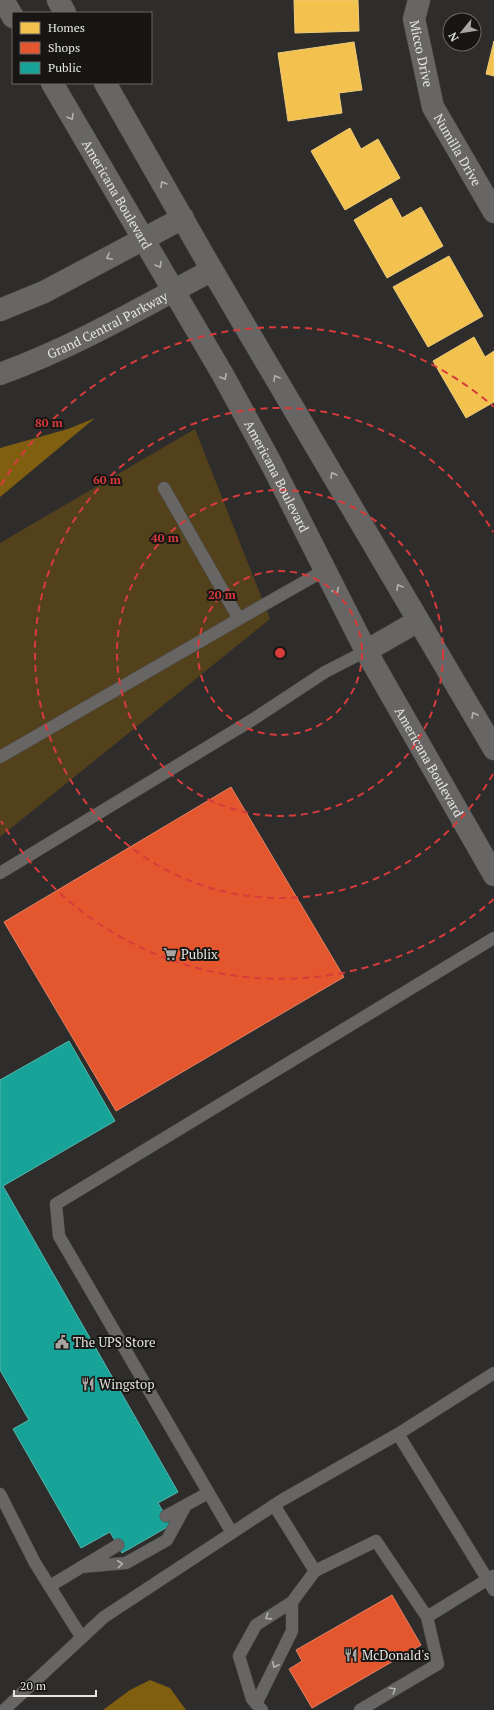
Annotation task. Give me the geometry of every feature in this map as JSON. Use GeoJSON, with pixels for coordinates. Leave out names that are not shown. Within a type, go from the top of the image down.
{"type":"FeatureCollection","features":[{"type":"Feature","properties":{"kind":"main road"},"geometry":{"type":"LineString","coordinates":[[3,0],[12,15]]}},
{"type":"Feature","properties":{"kind":"main road"},"geometry":{"type":"LineString","coordinates":[[58,0],[64,12]]}},
{"type":"Feature","properties":{"kind":"main road","name":"Micco Drive"},"geometry":{"type":"LineString","coordinates":[[419,0],[414,19],[433,107]]}},
{"type":"Feature","properties":{"kind":"main road","name":"Americana Boulevard"},"geometry":{"type":"LineString","coordinates":[[53,84],[227,382],[366,651],[494,875]]}},
{"type":"Feature","properties":{"kind":"main road"},"geometry":{"type":"LineString","coordinates":[[106,84],[212,270],[494,749]]}},
{"type":"Feature","properties":{"kind":"main road","name":"Numilla Drive"},"geometry":{"type":"LineString","coordinates":[[433,107],[494,212]]}},
{"type":"Feature","properties":{"kind":"main road"},"geometry":{"type":"LineString","coordinates":[[0,310],[44,292],[183,218]]}},
{"type":"Feature","properties":{"kind":"main road","name":"Grand Central Parkway"},"geometry":{"type":"LineString","coordinates":[[0,374],[31,363],[70,345],[212,270]]}},
{"type":"Feature","properties":{"kind":"main road"},"geometry":{"type":"LineString","coordinates":[[366,651],[418,621]]}},
{"type":"Feature","properties":{"kind":"lane"},"geometry":{"type":"LineString","coordinates":[[164,488],[239,619]]}},
{"type":"Feature","properties":{"kind":"lane"},"geometry":{"type":"LineString","coordinates":[[0,757],[325,570]]}},
{"type":"Feature","properties":{"kind":"lane"},"geometry":{"type":"LineString","coordinates":[[0,874],[252,720],[325,672],[366,651]]}},
{"type":"Feature","properties":{"kind":"lane"},"geometry":{"type":"LineString","coordinates":[[232,1533],[59,1236],[56,1204],[494,938]]}},
{"type":"Feature","properties":{"kind":"lane"},"geometry":{"type":"LineString","coordinates":[[4,1710],[104,1617],[274,1505],[398,1434],[494,1373]]}},
{"type":"Feature","properties":{"kind":"lane"},"geometry":{"type":"LineString","coordinates":[[398,1434],[491,1578],[494,1590]]}},
{"type":"Feature","properties":{"kind":"lane"},"geometry":{"type":"LineString","coordinates":[[166,1516],[208,1493]]}},
{"type":"Feature","properties":{"kind":"lane"},"geometry":{"type":"LineString","coordinates":[[0,1494],[35,1563],[82,1638]]}},
{"type":"Feature","properties":{"kind":"lane"},"geometry":{"type":"LineString","coordinates":[[81,1567],[126,1563],[167,1540],[186,1505]]}},
{"type":"Feature","properties":{"kind":"lane"},"geometry":{"type":"LineString","coordinates":[[274,1505],[315,1571]]}},
{"type":"Feature","properties":{"kind":"lane"},"geometry":{"type":"LineString","coordinates":[[292,1602],[292,1631],[259,1707],[252,1699],[240,1656],[256,1625],[292,1602],[315,1571],[376,1541],[427,1617],[438,1664],[360,1710]]}},
{"type":"Feature","properties":{"kind":"lane"},"geometry":{"type":"LineString","coordinates":[[50,1586],[118,1545]]}},
{"type":"Feature","properties":{"kind":"lane"},"geometry":{"type":"LineString","coordinates":[[427,1617],[491,1578]]}},
{"type":"Feature","properties":{"kind":"shaded area"},"geometry":{"type":"Polygon","coordinates":[[[95,418],[0,497],[0,448],[68,429],[95,418]]]}},
{"type":"Feature","properties":{"kind":"shaded area"},"geometry":{"type":"Polygon","coordinates":[[[195,429],[270,619],[0,837],[0,543],[195,429]]]}},
{"type":"Feature","properties":{"kind":"shaded area"},"geometry":{"type":"Polygon","coordinates":[[[150,1680],[170,1688],[186,1710],[103,1710],[130,1690],[150,1680]]]}},
{"type":"Feature","properties":{"kind":"building: Homes"},"geometry":{"type":"Polygon","coordinates":[[[294,0],[358,0],[359,31],[295,33],[294,0]]]}},
{"type":"Feature","properties":{"kind":"building: Homes"},"geometry":{"type":"Polygon","coordinates":[[[494,41],[494,76],[486,74],[494,41]]]}},
{"type":"Feature","properties":{"kind":"building: Homes"},"geometry":{"type":"Polygon","coordinates":[[[354,42],[362,90],[339,93],[342,113],[288,121],[278,53],[354,42]]]}},
{"type":"Feature","properties":{"kind":"building: Homes"},"geometry":{"type":"Polygon","coordinates":[[[350,128],[361,149],[378,139],[400,178],[345,210],[311,151],[350,128]]]}},
{"type":"Feature","properties":{"kind":"building: Homes"},"geometry":{"type":"Polygon","coordinates":[[[391,198],[402,218],[421,207],[443,246],[387,278],[354,220],[391,198]]]}},
{"type":"Feature","properties":{"kind":"building: Homes"},"geometry":{"type":"Polygon","coordinates":[[[449,256],[483,316],[428,347],[393,287],[449,256]]]}},
{"type":"Feature","properties":{"kind":"building: Homes"},"geometry":{"type":"Polygon","coordinates":[[[474,337],[485,357],[494,351],[494,402],[466,418],[433,361],[474,337]]]}},
{"type":"Feature","properties":{"kind":"building: Shops"},"geometry":{"type":"Polygon","coordinates":[[[231,787],[344,977],[116,1111],[4,922],[231,787]]]}},
{"type":"Feature","properties":{"kind":"building: Shops","name":"McDonald's"},"geometry":{"type":"Polygon","coordinates":[[[392,1595],[421,1645],[312,1708],[289,1669],[302,1661],[296,1650],[392,1595]]]}},
{"type":"Feature","properties":{"kind":"building: Public"},"geometry":{"type":"Polygon","coordinates":[[[69,1041],[115,1121],[3,1186],[178,1492],[158,1503],[171,1525],[122,1553],[110,1532],[81,1548],[13,1429],[29,1420],[0,1370],[0,1080],[69,1041]]]}},
{"type":"Feature","properties":{"kind":"place","name":"Publix"},"geometry":{"type":"Point","coordinates":[170,954]}},
{"type":"Feature","properties":{"kind":"place","name":"The UPS Store"},"geometry":{"type":"Point","coordinates":[62,1342]}},
{"type":"Feature","properties":{"kind":"place","name":"Wingstop"},"geometry":{"type":"Point","coordinates":[88,1384]}},
{"type":"Feature","properties":{"kind":"place","name":"McDonald's"},"geometry":{"type":"Point","coordinates":[351,1655]}}]}
